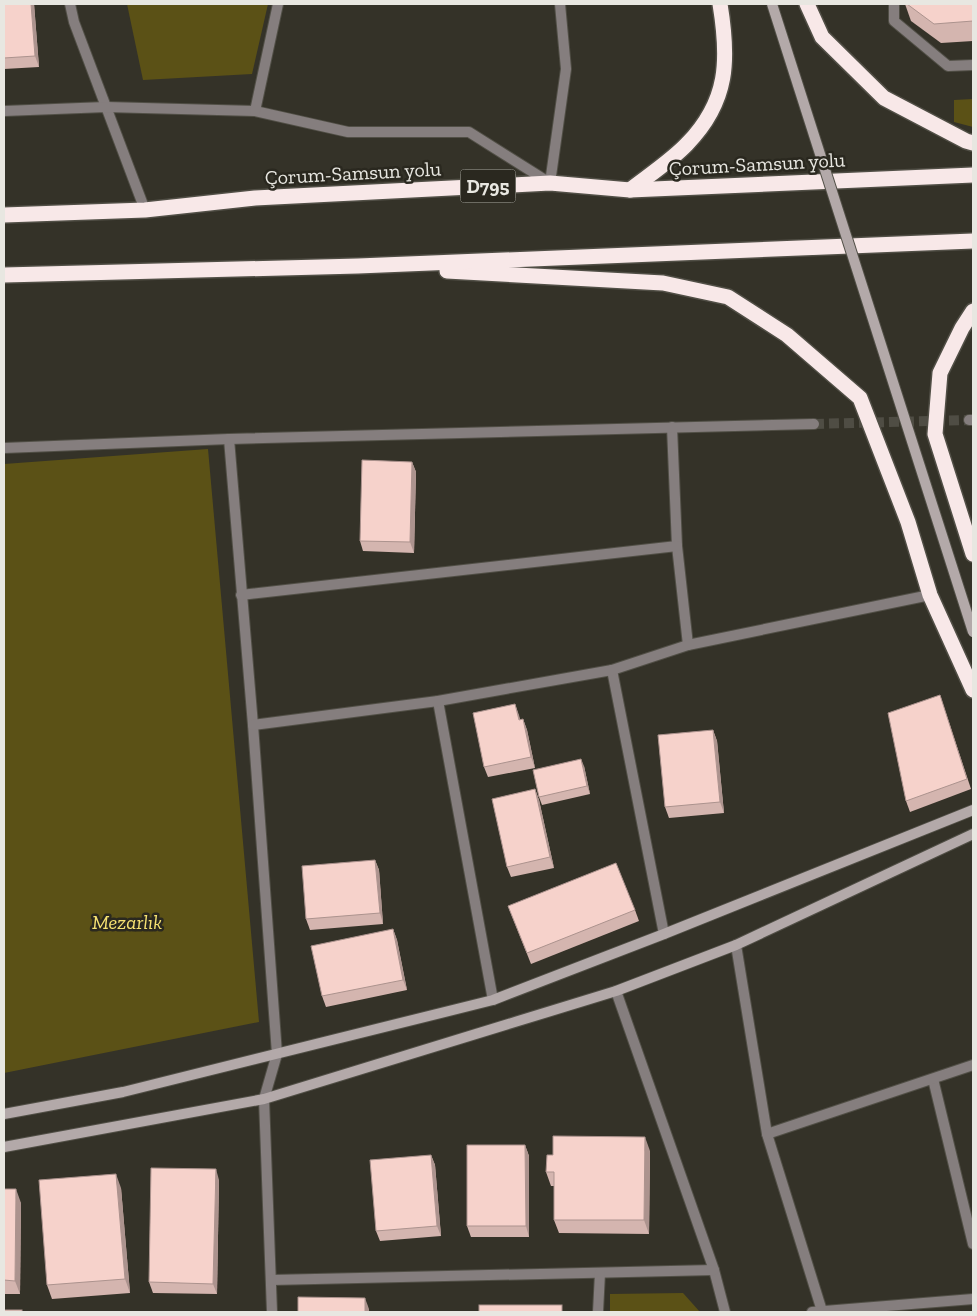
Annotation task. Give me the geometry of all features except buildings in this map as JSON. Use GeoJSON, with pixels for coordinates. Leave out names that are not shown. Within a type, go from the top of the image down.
{"type":"FeatureCollection","features":[{"type":"Feature","properties":{"kind":"highway"},"geometry":{"type":"LineString","coordinates":[[630,190],[687,145],[708,119],[721,89],[726,62],[720,4]]}},
{"type":"Feature","properties":{"kind":"highway"},"geometry":{"type":"LineString","coordinates":[[807,4],[822,37],[884,98],[973,143]]}},
{"type":"Feature","properties":{"kind":"highway","name":"Çorum-Samsun yolu"},"geometry":{"type":"LineString","coordinates":[[4,215],[145,210],[255,198],[550,183],[630,190],[973,175]]}},
{"type":"Feature","properties":{"kind":"highway"},"geometry":{"type":"LineString","coordinates":[[4,275],[358,266],[973,241]]}},
{"type":"Feature","properties":{"kind":"highway"},"geometry":{"type":"LineString","coordinates":[[358,266],[663,283],[728,297],[787,335],[860,398],[908,522],[930,595],[973,690]]}},
{"type":"Feature","properties":{"kind":"highway"},"geometry":{"type":"LineString","coordinates":[[973,311],[962,328],[940,373],[935,434],[973,554]]}},
{"type":"Feature","properties":{"kind":"street"},"geometry":{"type":"LineString","coordinates":[[70,4],[74,22],[145,210]]}},
{"type":"Feature","properties":{"kind":"street"},"geometry":{"type":"LineString","coordinates":[[255,111],[278,4]]}},
{"type":"Feature","properties":{"kind":"street"},"geometry":{"type":"LineString","coordinates":[[4,110],[106,107],[255,111],[348,132],[469,132],[550,183],[566,69],[560,4]]}},
{"type":"Feature","properties":{"kind":"street"},"geometry":{"type":"LineString","coordinates":[[772,4],[973,632]]}},
{"type":"Feature","properties":{"kind":"street"},"geometry":{"type":"LineString","coordinates":[[894,4],[894,20],[948,66],[973,65]]}},
{"type":"Feature","properties":{"kind":"street"},"geometry":{"type":"LineString","coordinates":[[4,448],[229,439],[814,424]]}},
{"type":"Feature","properties":{"kind":"street"},"geometry":{"type":"LineString","coordinates":[[672,427],[677,546],[688,645]]}},
{"type":"Feature","properties":{"kind":"street"},"geometry":{"type":"LineString","coordinates":[[229,439],[253,725],[277,1054],[264,1099],[272,1312]]}},
{"type":"Feature","properties":{"kind":"street"},"geometry":{"type":"LineString","coordinates":[[241,595],[677,546]]}},
{"type":"Feature","properties":{"kind":"street"},"geometry":{"type":"LineString","coordinates":[[253,725],[438,701],[612,670],[688,645],[930,595]]}},
{"type":"Feature","properties":{"kind":"street"},"geometry":{"type":"LineString","coordinates":[[612,670],[664,934]]}},
{"type":"Feature","properties":{"kind":"street"},"geometry":{"type":"LineString","coordinates":[[438,701],[493,1000]]}},
{"type":"Feature","properties":{"kind":"street"},"geometry":{"type":"LineString","coordinates":[[4,1114],[123,1092],[493,1000],[664,934],[973,810]]}},
{"type":"Feature","properties":{"kind":"street"},"geometry":{"type":"LineString","coordinates":[[4,1147],[264,1099],[616,992],[736,946],[973,834]]}},
{"type":"Feature","properties":{"kind":"street"},"geometry":{"type":"LineString","coordinates":[[736,946],[767,1134],[817,1311],[973,1298]]}},
{"type":"Feature","properties":{"kind":"street"},"geometry":{"type":"LineString","coordinates":[[616,992],[714,1270],[725,1312]]}},
{"type":"Feature","properties":{"kind":"street"},"geometry":{"type":"LineString","coordinates":[[767,1134],[973,1065]]}},
{"type":"Feature","properties":{"kind":"street"},"geometry":{"type":"LineString","coordinates":[[933,1079],[973,1244]]}},
{"type":"Feature","properties":{"kind":"street"},"geometry":{"type":"LineString","coordinates":[[271,1280],[714,1270]]}},
{"type":"Feature","properties":{"kind":"street"},"geometry":{"type":"LineString","coordinates":[[598,1312],[600,1273]]}},
{"type":"Feature","properties":{"kind":"green space"},"geometry":{"type":"Polygon","coordinates":[[[127,4],[268,4],[252,74],[143,80],[127,4]]]}},
{"type":"Feature","properties":{"kind":"green space"},"geometry":{"type":"Polygon","coordinates":[[[973,99],[973,127],[954,122],[954,100],[973,99]]]}},
{"type":"Feature","properties":{"kind":"green space","name":"Mezarlık"},"geometry":{"type":"Polygon","coordinates":[[[208,449],[259,1022],[4,1073],[4,464],[208,449]]]}},
{"type":"Feature","properties":{"kind":"green space"},"geometry":{"type":"Polygon","coordinates":[[[683,1293],[700,1312],[610,1312],[610,1294],[683,1293]]]}},
{"type":"Feature","properties":{"kind":"tunnel"},"geometry":{"type":"LineString","coordinates":[[814,424],[969,420]]}}]}
